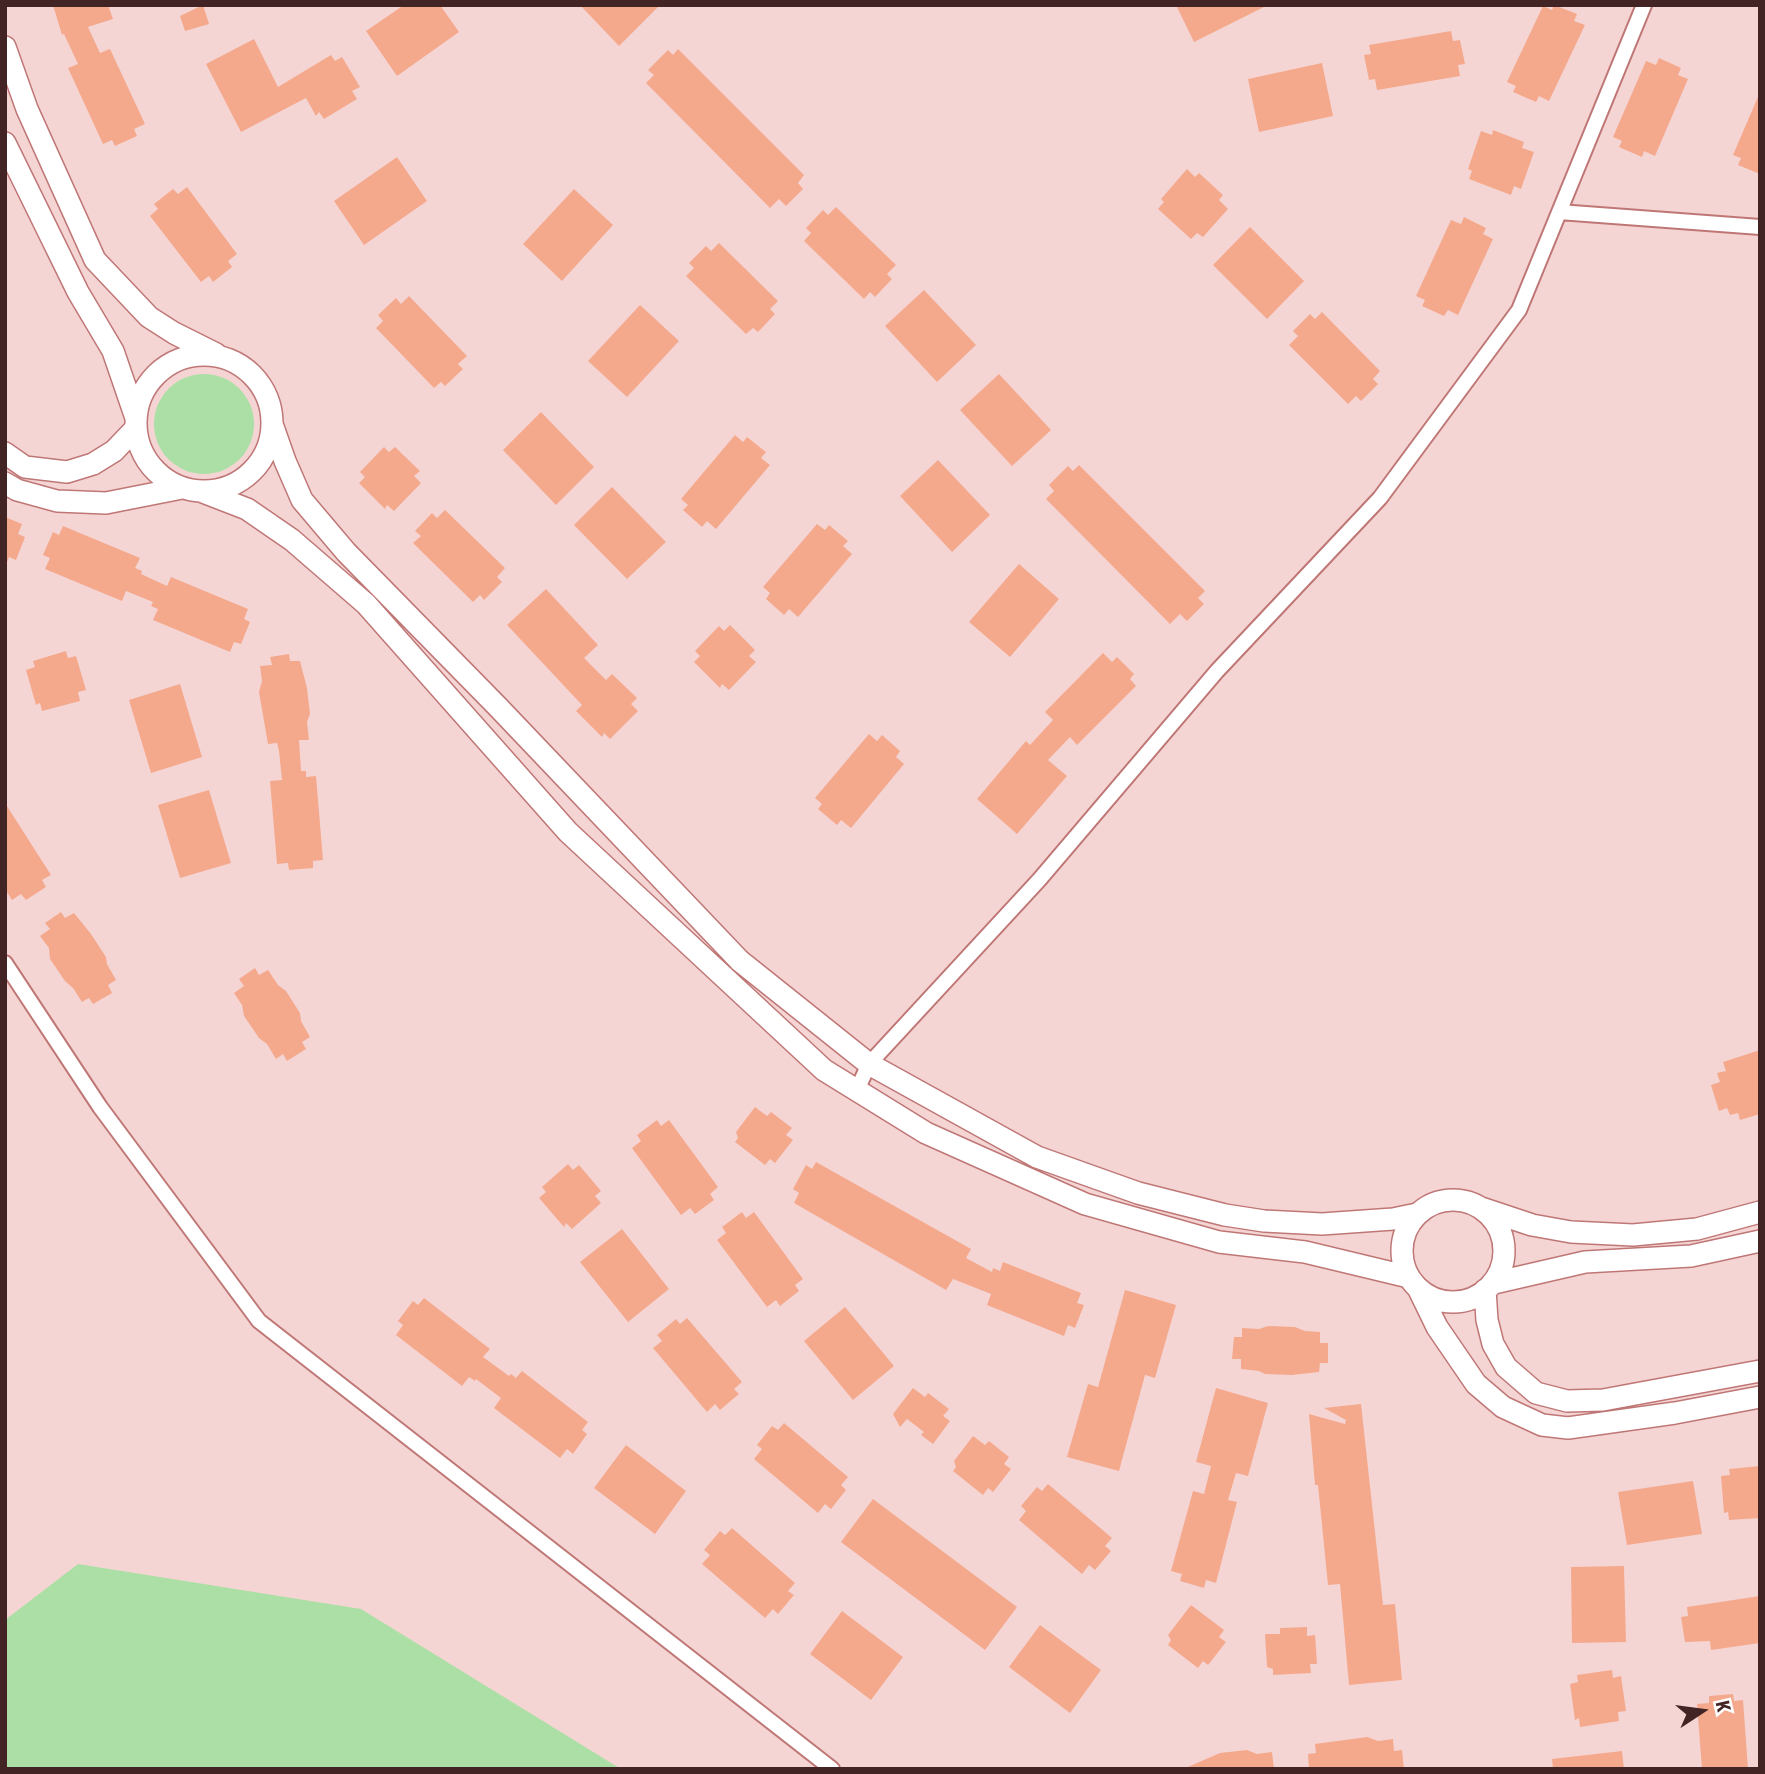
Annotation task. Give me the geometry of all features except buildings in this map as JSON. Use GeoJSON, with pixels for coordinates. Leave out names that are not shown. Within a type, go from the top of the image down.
{"type":"FeatureCollection","features":[{"type":"Feature","properties":{"kind":"street"},"geometry":{"type":"LineString","coordinates":[[857,1090],[869,1064],[1039,880],[1217,671],[1380,498],[1520,310],[1644,5]]}},
{"type":"Feature","properties":{"kind":"street"},"geometry":{"type":"LineString","coordinates":[[5,47],[27,109],[95,260],[149,317],[174,333],[242,366],[260,383],[269,402],[272,424],[285,461],[302,500],[346,552],[508,717],[740,961],[869,1064],[1037,1157],[1138,1193],[1225,1215],[1264,1221],[1322,1224],[1393,1219],[1417,1214]]}},
{"type":"Feature","properties":{"kind":"street"},"geometry":{"type":"LineString","coordinates":[[5,143],[78,292],[113,351],[136,423],[138,442],[148,463],[163,478],[247,509],[292,540],[366,604],[568,832],[824,1070],[926,1133],[1085,1204],[1219,1242],[1306,1252],[1414,1284],[1433,1299],[1450,1303],[1466,1301],[1490,1287],[1585,1262],[1691,1256],[1760,1241]]}},
{"type":"Feature","properties":{"kind":"street"},"geometry":{"type":"LineString","coordinates":[[1559,212],[1760,227]]}},
{"type":"Feature","properties":{"kind":"street"},"geometry":{"type":"LineString","coordinates":[[5,453],[24,467],[68,472],[93,464],[114,451],[136,423],[141,395],[155,375],[174,361],[197,355],[220,356]]}},
{"type":"Feature","properties":{"kind":"street"},"geometry":{"type":"LineString","coordinates":[[5,483],[17,490],[57,501],[106,503],[193,490],[225,489],[244,479],[259,464],[269,445],[272,424]]}},
{"type":"Feature","properties":{"kind":"street"},"geometry":{"type":"LineString","coordinates":[[5,963],[100,1107],[259,1321],[832,1769]]}},
{"type":"Feature","properties":{"kind":"street"},"geometry":{"type":"LineString","coordinates":[[1760,1212],[1697,1229],[1633,1235],[1571,1232],[1532,1225],[1465,1201],[1448,1200],[1431,1204],[1417,1214],[1407,1228],[1402,1245],[1402,1262],[1437,1328],[1476,1384],[1503,1407],[1542,1424],[1568,1428],[1675,1413],[1760,1397]]}},
{"type":"Feature","properties":{"kind":"street"},"geometry":{"type":"LineString","coordinates":[[1481,1208],[1493,1219],[1502,1235],[1504,1252],[1502,1269],[1490,1287],[1487,1320],[1493,1344],[1506,1367],[1536,1392],[1567,1401],[1603,1400],[1760,1371]]}},
{"type":"Feature","properties":{"kind":"green space"},"geometry":{"type":"Polygon","coordinates":[[[204,374],[223,378],[239,389],[250,405],[254,424],[250,443],[239,459],[223,470],[204,474],[185,470],[169,459],[158,443],[154,424],[158,405],[169,389],[185,378],[204,374]]]}},
{"type":"Feature","properties":{"kind":"green space"},"geometry":{"type":"Polygon","coordinates":[[[78,1564],[361,1609],[621,1769],[5,1769],[5,1620],[78,1564]]]}}]}
